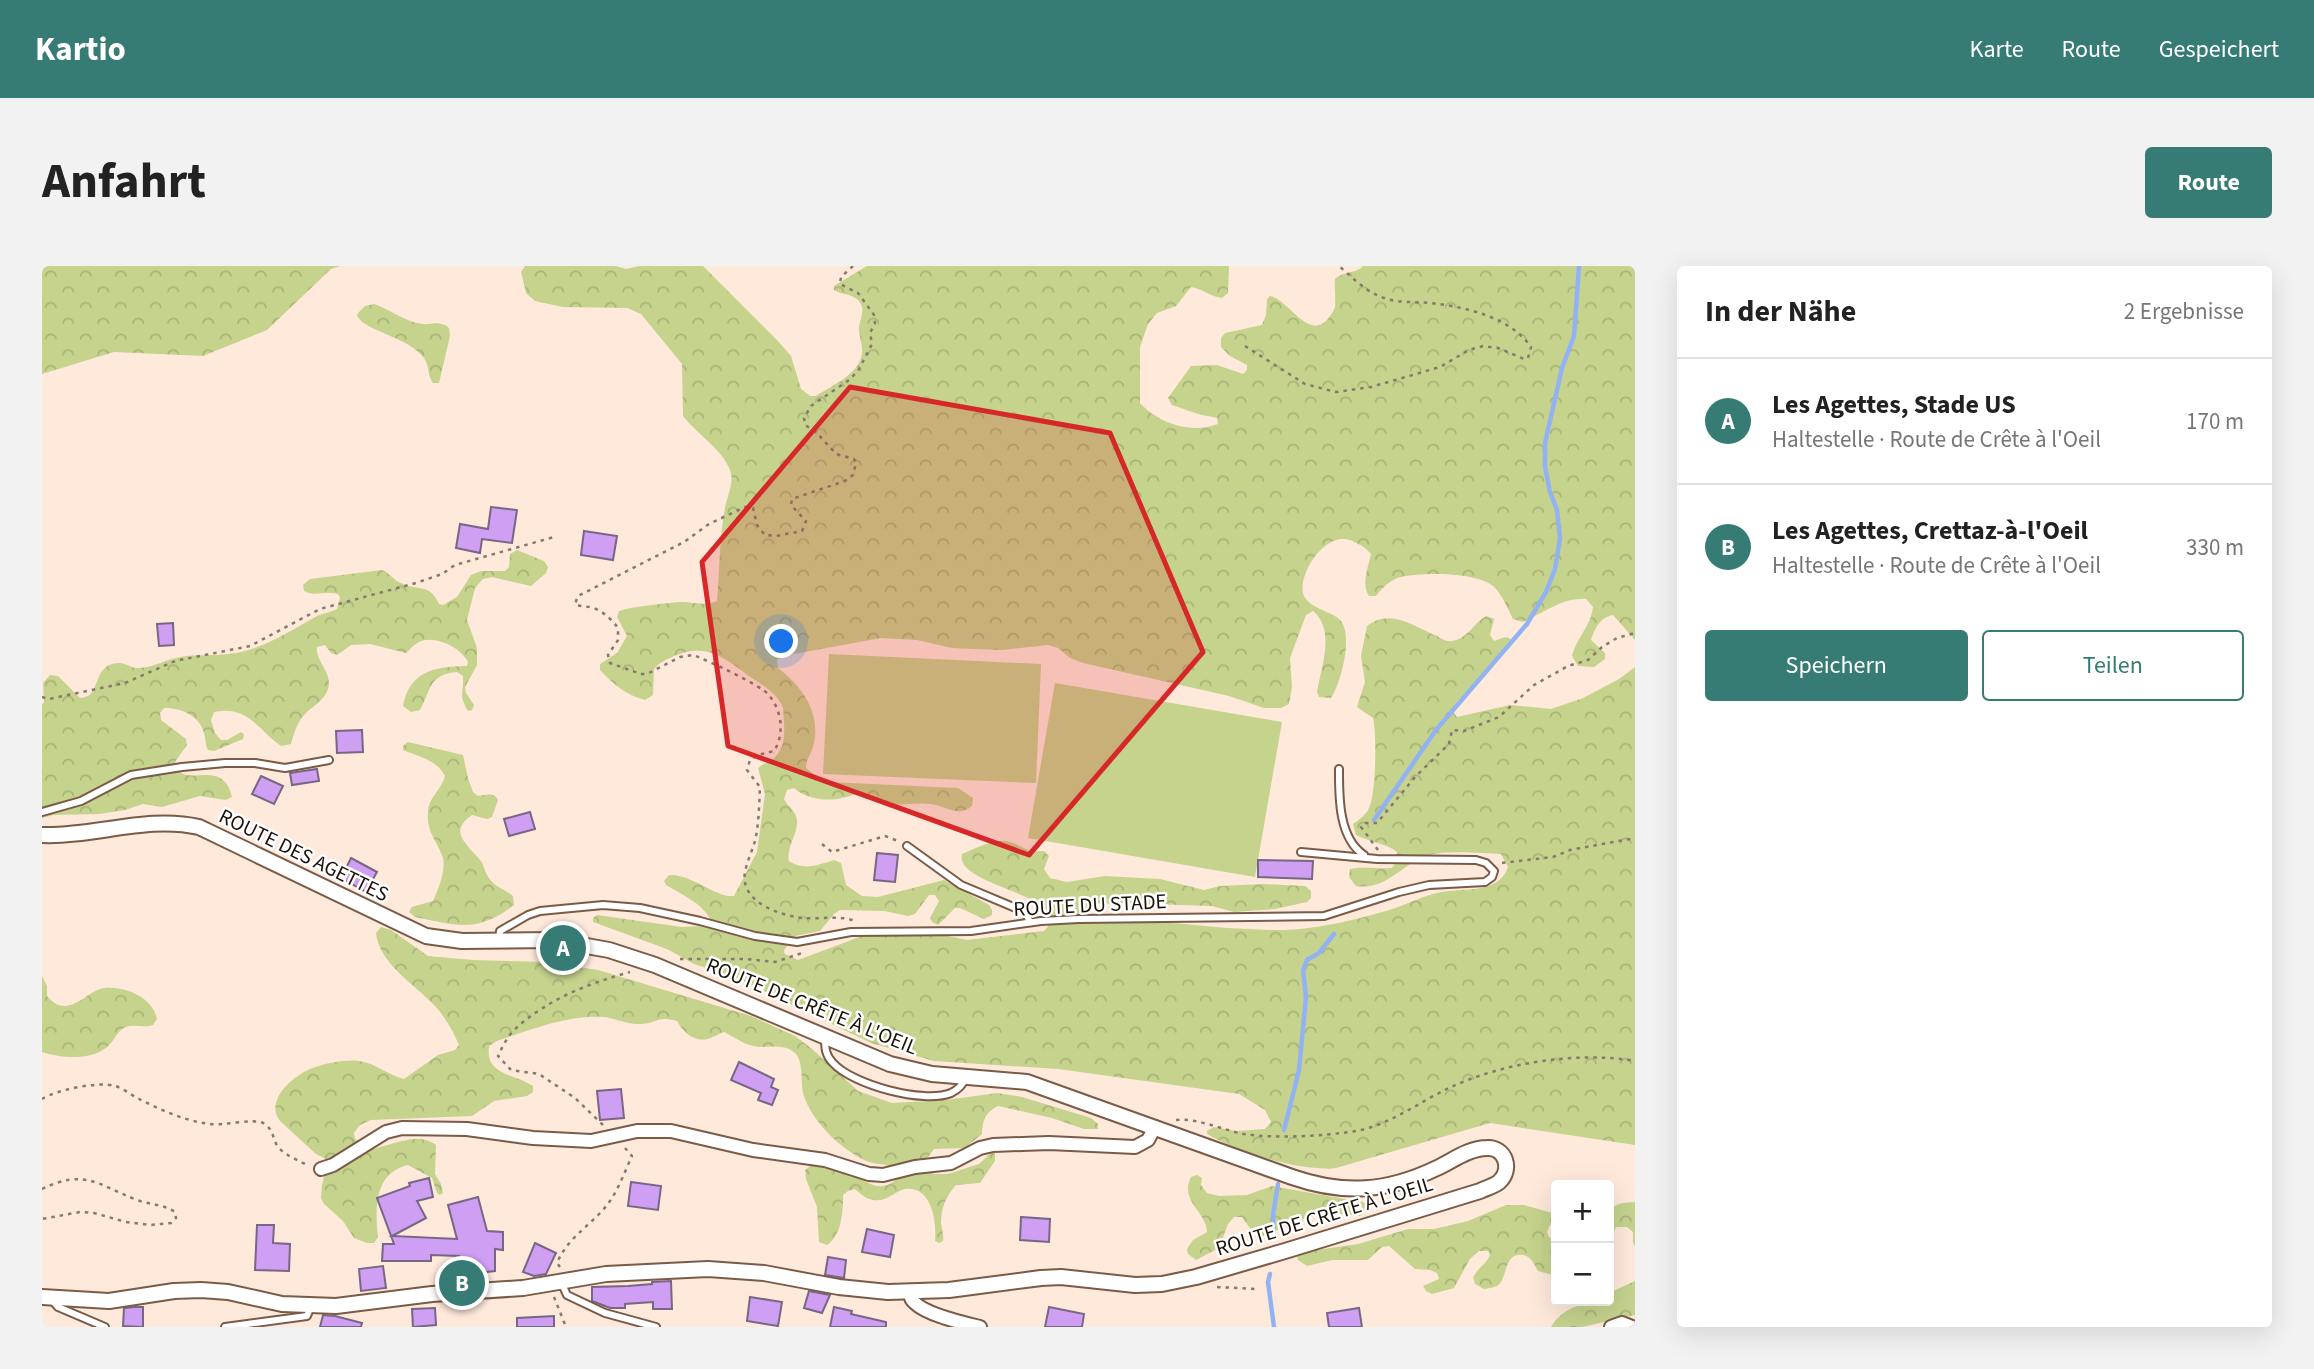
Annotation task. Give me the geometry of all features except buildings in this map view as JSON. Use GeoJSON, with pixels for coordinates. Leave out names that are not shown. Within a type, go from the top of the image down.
{"type":"FeatureCollection","features":[{"type":"Feature","properties":{"kind":"street","name":"ROUTE DES AGETTES"},"geometry":{"type":"LineString","coordinates":[[42,835],[73,835],[168,823],[199,827],[414,931],[433,938],[461,941]]}},
{"type":"Feature","properties":{"kind":"street","name":"ROUTE DE CRÊTE À L'OEIL"},"geometry":{"type":"LineString","coordinates":[[47,1297],[109,1301],[173,1291],[201,1290],[228,1292],[272,1302],[311,1306],[345,1305],[432,1294],[555,1284],[606,1274],[730,1269],[839,1287],[910,1293],[1041,1278],[1135,1285],[1162,1284],[1196,1277],[1480,1191],[1501,1180],[1506,1172],[1506,1163],[1499,1151],[1485,1147],[1404,1181],[1367,1189],[1340,1189],[1306,1182],[1027,1082],[966,1078],[905,1068],[867,1055],[655,965],[609,950],[542,939],[461,941]]}},
{"type":"Feature","properties":{"kind":"street"},"geometry":{"type":"LineString","coordinates":[[321,1169],[333,1165],[386,1132],[402,1128],[467,1129],[591,1141],[637,1131],[671,1131],[753,1150],[825,1160],[869,1174],[883,1175],[915,1167],[951,1163],[980,1148],[993,1145],[1049,1143],[1135,1147],[1148,1140],[1159,1129]]}},
{"type":"Feature","properties":{"kind":"street"},"geometry":{"type":"LineString","coordinates":[[910,1293],[912,1300],[918,1305],[980,1327]]}},
{"type":"Feature","properties":{"kind":"street"},"geometry":{"type":"LineString","coordinates":[[1611,1327],[1622,1323],[1632,1327]]}},
{"type":"Feature","properties":{"kind":"lane"},"geometry":{"type":"LineString","coordinates":[[42,812],[81,801],[131,775],[225,763],[255,763],[285,768],[329,760]]}},
{"type":"Feature","properties":{"kind":"lane"},"geometry":{"type":"LineString","coordinates":[[1339,768],[1343,821],[1358,851],[1369,858]]}},
{"type":"Feature","properties":{"kind":"lane"},"geometry":{"type":"LineString","coordinates":[[907,846],[961,885],[1025,912],[1030,922]]}},
{"type":"Feature","properties":{"kind":"lane"},"geometry":{"type":"LineString","coordinates":[[1301,852],[1382,859],[1476,860],[1488,865]]}},
{"type":"Feature","properties":{"kind":"lane","name":"ROUTE DU STADE"},"geometry":{"type":"LineString","coordinates":[[499,940],[500,931],[528,915],[576,906],[603,905],[640,908],[755,936],[797,942],[863,931],[971,931],[1030,922],[1079,919],[1324,916],[1429,885],[1485,882],[1494,872],[1488,865]]}},
{"type":"Feature","properties":{"kind":"lane"},"geometry":{"type":"LineString","coordinates":[[825,1037],[825,1052],[834,1065],[855,1079],[879,1087],[927,1096],[948,1094],[960,1088],[966,1078]]}},
{"type":"Feature","properties":{"kind":"lane"},"geometry":{"type":"LineString","coordinates":[[555,1284],[567,1295],[605,1313],[656,1327]]}},
{"type":"Feature","properties":{"kind":"lane"},"geometry":{"type":"LineString","coordinates":[[47,1297],[55,1306],[105,1327]]}},
{"type":"Feature","properties":{"kind":"lane"},"geometry":{"type":"LineString","coordinates":[[225,1327],[307,1316],[311,1306]]}},
{"type":"Feature","properties":{"kind":"path"},"geometry":{"type":"LineString","coordinates":[[853,266],[839,282],[858,293],[874,315],[875,323],[870,333],[872,344],[858,371],[811,406],[804,418],[806,425],[836,454],[854,460],[856,463],[853,475],[845,481],[792,499],[791,505],[806,521],[802,531],[776,536],[765,535],[757,525],[753,508],[745,507],[709,524],[684,542],[578,596],[575,604],[594,608],[618,628],[618,640],[608,655],[610,663],[647,674],[680,657],[693,655],[767,693],[780,716],[780,742],[774,751],[750,760],[747,770],[760,787],[755,839],[744,874],[746,890],[759,902],[794,917],[848,918],[863,931]]}},
{"type":"Feature","properties":{"kind":"path"},"geometry":{"type":"LineString","coordinates":[[1245,346],[1305,384],[1336,392],[1371,387],[1440,367],[1469,350],[1483,346],[1528,358],[1531,347],[1510,328],[1479,313],[1439,304],[1387,300],[1368,290],[1339,266]]}},
{"type":"Feature","properties":{"kind":"path"},"geometry":{"type":"LineString","coordinates":[[42,697],[49,699],[125,683],[175,661],[250,646],[320,608],[416,583],[455,565],[554,537]]}},
{"type":"Feature","properties":{"kind":"path"},"geometry":{"type":"LineString","coordinates":[[1382,859],[1376,845],[1361,827],[1366,823],[1377,823],[1415,777],[1449,744],[1452,730],[1464,731],[1499,717],[1534,685],[1568,666],[1588,660],[1602,647],[1635,633]]}},
{"type":"Feature","properties":{"kind":"path"},"geometry":{"type":"LineString","coordinates":[[822,844],[832,852],[885,835],[907,846]]}},
{"type":"Feature","properties":{"kind":"path"},"geometry":{"type":"LineString","coordinates":[[1488,865],[1553,857],[1570,850],[1635,838]]}},
{"type":"Feature","properties":{"kind":"path"},"geometry":{"type":"LineString","coordinates":[[655,965],[682,958],[775,962],[813,949]]}},
{"type":"Feature","properties":{"kind":"path"},"geometry":{"type":"LineString","coordinates":[[615,1136],[575,1098],[539,1074],[511,1070],[498,1056],[511,1034],[554,999],[629,972]]}},
{"type":"Feature","properties":{"kind":"path"},"geometry":{"type":"LineString","coordinates":[[1159,1129],[1168,1123],[1182,1120],[1276,1137],[1354,1131],[1378,1126],[1450,1087],[1503,1068],[1550,1060],[1606,1058],[1635,1061]]}},
{"type":"Feature","properties":{"kind":"path"},"geometry":{"type":"LineString","coordinates":[[42,1099],[50,1094],[99,1084],[116,1086],[180,1117],[209,1124],[241,1124],[252,1121],[265,1124],[282,1151],[308,1166],[321,1169]]}},
{"type":"Feature","properties":{"kind":"path"},"geometry":{"type":"LineString","coordinates":[[559,1267],[557,1263],[560,1256],[581,1229],[610,1202],[632,1156],[625,1148]]}},
{"type":"Feature","properties":{"kind":"path"},"geometry":{"type":"LineString","coordinates":[[42,1189],[71,1178],[97,1181],[140,1202],[168,1207],[175,1212],[176,1218],[171,1223],[151,1225],[80,1212],[42,1219]]}},
{"type":"Feature","properties":{"kind":"path"},"geometry":{"type":"LineString","coordinates":[[1196,1277],[1204,1284],[1256,1289]]}},
{"type":"Feature","properties":{"kind":"path"},"geometry":{"type":"LineString","coordinates":[[555,1284],[566,1327]]}},
{"type":"Feature","properties":{"kind":"highlighted area"},"geometry":{"type":"Polygon","coordinates":[[[850,387],[1110,433],[1203,652],[1029,855],[728,746],[702,562],[850,387]]]}},
{"type":"Feature","properties":{"kind":"green space"},"geometry":{"type":"Polygon","coordinates":[[[42,266],[340,266],[331,269],[267,330],[203,356],[114,352],[42,374],[42,266]]]}},
{"type":"Feature","properties":{"kind":"green space"},"geometry":{"type":"Polygon","coordinates":[[[525,266],[616,266],[626,269],[640,266],[703,266],[791,356],[801,389],[810,396],[816,396],[844,379],[860,360],[862,350],[859,326],[862,306],[855,298],[834,290],[834,286],[867,266],[1229,266],[1228,293],[1222,298],[1191,287],[1176,306],[1157,313],[1148,324],[1140,347],[1140,403],[1166,422],[1198,428],[1218,424],[1217,418],[1172,405],[1168,398],[1191,366],[1217,365],[1243,374],[1247,370],[1247,365],[1230,356],[1221,347],[1221,338],[1225,333],[1262,325],[1270,296],[1305,322],[1319,325],[1326,321],[1334,309],[1335,279],[1363,266],[1635,266],[1635,640],[1613,615],[1605,618],[1596,627],[1591,640],[1605,653],[1605,659],[1594,667],[1578,666],[1572,656],[1592,614],[1593,607],[1586,599],[1570,600],[1523,622],[1513,619],[1493,586],[1475,578],[1435,574],[1401,577],[1387,584],[1376,596],[1369,596],[1365,581],[1371,554],[1359,544],[1344,539],[1336,540],[1320,550],[1308,567],[1303,585],[1305,598],[1341,621],[1344,628],[1344,660],[1331,698],[1319,697],[1317,692],[1324,660],[1325,638],[1320,619],[1313,611],[1306,615],[1290,658],[1292,687],[1289,704],[1281,708],[1264,708],[1229,696],[1083,663],[1048,645],[1002,650],[952,648],[917,640],[881,638],[783,656],[777,660],[778,668],[802,693],[812,713],[815,735],[806,768],[818,777],[828,782],[958,788],[973,798],[972,806],[957,811],[931,804],[887,804],[862,794],[826,800],[805,795],[794,788],[787,790],[784,799],[797,819],[796,831],[789,849],[789,861],[800,866],[834,860],[841,863],[846,885],[862,896],[878,897],[944,880],[989,905],[992,910],[992,915],[984,919],[955,908],[938,925],[930,918],[939,901],[935,895],[929,895],[915,914],[908,916],[884,911],[840,910],[820,931],[795,936],[784,950],[785,954],[798,960],[862,936],[937,934],[967,940],[1044,931],[1051,919],[1046,909],[976,875],[964,865],[962,854],[995,841],[1012,842],[1031,851],[1044,851],[1049,856],[1044,869],[1050,878],[1067,882],[1105,876],[1160,879],[1204,890],[1220,886],[1263,884],[1305,886],[1311,891],[1311,898],[1307,902],[1275,909],[1234,912],[1212,906],[1120,903],[1097,904],[1090,909],[1088,916],[1227,928],[1298,929],[1367,916],[1435,893],[1489,886],[1503,876],[1508,867],[1501,854],[1436,853],[1419,859],[1386,880],[1367,886],[1356,886],[1349,877],[1350,869],[1392,868],[1397,852],[1356,835],[1353,824],[1369,808],[1374,778],[1373,718],[1357,707],[1365,682],[1361,656],[1367,626],[1385,619],[1402,620],[1450,641],[1462,637],[1486,616],[1494,619],[1490,635],[1494,641],[1505,637],[1511,639],[1509,646],[1456,703],[1453,712],[1457,717],[1510,705],[1551,709],[1583,698],[1619,679],[1635,667],[1635,1145],[1490,1123],[1336,1168],[1288,1164],[1252,1154],[1207,1134],[1207,1131],[1214,1127],[1236,1131],[1265,1129],[1271,1122],[1265,1110],[1239,1094],[1058,1069],[934,1061],[871,1043],[732,976],[694,964],[667,949],[593,922],[597,915],[682,927],[702,926],[710,919],[691,899],[666,885],[664,881],[669,875],[687,878],[719,893],[734,896],[757,852],[765,794],[758,768],[773,759],[781,748],[784,735],[783,708],[766,687],[724,658],[705,651],[684,652],[658,665],[654,669],[653,695],[645,700],[620,688],[600,670],[600,664],[617,653],[627,636],[617,617],[619,611],[679,602],[703,604],[717,601],[722,528],[731,474],[721,455],[683,416],[682,364],[641,314],[627,308],[563,307],[535,301],[526,293],[521,272],[525,266]]]}},
{"type":"Feature","properties":{"kind":"green space"},"geometry":{"type":"Polygon","coordinates":[[[374,304],[416,323],[439,323],[449,328],[450,336],[439,383],[433,383],[426,361],[411,346],[362,322],[357,316],[365,306],[374,304]]]}},
{"type":"Feature","properties":{"kind":"green space"},"geometry":{"type":"Polygon","coordinates":[[[517,550],[544,561],[548,567],[546,573],[531,586],[492,577],[483,579],[475,588],[467,620],[477,648],[477,665],[465,687],[474,705],[472,710],[468,711],[463,701],[463,676],[457,672],[441,676],[432,684],[420,710],[411,712],[403,706],[411,685],[426,673],[467,666],[468,662],[460,652],[440,641],[425,640],[406,653],[370,644],[351,645],[337,655],[331,653],[325,645],[317,647],[318,656],[327,674],[328,689],[300,720],[291,744],[281,746],[244,715],[226,711],[214,712],[211,720],[215,733],[221,740],[227,740],[241,732],[244,734],[243,739],[214,751],[208,750],[202,727],[194,717],[170,708],[164,708],[160,713],[161,720],[186,739],[187,745],[175,762],[180,772],[185,775],[208,775],[222,779],[232,797],[226,800],[200,796],[162,807],[143,804],[99,814],[54,815],[42,818],[43,683],[50,675],[58,676],[80,698],[92,693],[100,675],[110,665],[122,663],[140,668],[181,657],[229,654],[252,649],[317,616],[337,609],[340,598],[338,594],[312,594],[304,591],[303,585],[310,579],[382,570],[407,586],[427,590],[443,605],[457,597],[471,575],[481,571],[505,571],[509,567],[510,554],[517,550]]]}},
{"type":"Feature","properties":{"kind":"green space"},"geometry":{"type":"Polygon","coordinates":[[[829,654],[1041,664],[1036,783],[823,774],[829,654]]]}},
{"type":"Feature","properties":{"kind":"green space"},"geometry":{"type":"Polygon","coordinates":[[[1055,683],[1282,722],[1255,877],[1028,838],[1055,683]]]}},
{"type":"Feature","properties":{"kind":"green space"},"geometry":{"type":"Polygon","coordinates":[[[408,742],[463,755],[473,792],[478,796],[492,795],[498,800],[492,817],[487,819],[472,815],[461,827],[460,833],[481,862],[489,879],[513,896],[514,905],[489,920],[455,925],[415,917],[409,912],[412,907],[433,901],[441,880],[443,858],[430,830],[428,811],[445,776],[432,762],[403,750],[403,746],[408,742]]]}},
{"type":"Feature","properties":{"kind":"green space"},"geometry":{"type":"Polygon","coordinates":[[[381,927],[391,930],[428,956],[545,962],[598,970],[751,1016],[795,1036],[858,1091],[892,1103],[946,1100],[997,1093],[1022,1097],[1091,1118],[1098,1124],[1098,1129],[1084,1129],[1052,1118],[998,1106],[986,1117],[982,1134],[965,1148],[934,1149],[926,1160],[928,1172],[948,1174],[979,1164],[992,1152],[995,1154],[995,1161],[980,1183],[956,1185],[949,1193],[942,1212],[943,1241],[935,1241],[934,1216],[927,1199],[921,1193],[914,1189],[905,1189],[886,1198],[872,1200],[855,1189],[843,1195],[839,1229],[827,1245],[819,1242],[817,1207],[805,1170],[813,1164],[849,1167],[859,1177],[877,1186],[890,1184],[897,1179],[894,1168],[868,1162],[855,1155],[837,1142],[822,1126],[805,1099],[800,1062],[795,1053],[783,1047],[750,1045],[724,1032],[702,1040],[693,1038],[677,1021],[670,1019],[635,1024],[603,1017],[576,1018],[536,1028],[489,1046],[489,1056],[496,1068],[533,1086],[533,1092],[527,1096],[494,1101],[472,1116],[371,1120],[360,1125],[354,1133],[355,1139],[373,1149],[413,1139],[429,1141],[436,1145],[435,1174],[443,1193],[437,1193],[432,1178],[408,1165],[397,1169],[383,1184],[379,1193],[378,1237],[374,1243],[367,1243],[354,1238],[343,1221],[324,1204],[321,1198],[322,1185],[328,1160],[316,1154],[280,1121],[275,1106],[287,1085],[318,1066],[339,1061],[359,1061],[404,1079],[438,1055],[455,1050],[459,1045],[437,1008],[384,954],[376,933],[381,927]]]}},
{"type":"Feature","properties":{"kind":"green space"},"geometry":{"type":"Polygon","coordinates":[[[42,976],[47,986],[47,996],[57,1004],[70,1005],[105,988],[121,989],[144,999],[157,1019],[153,1025],[129,1026],[123,1029],[107,1047],[93,1055],[66,1057],[42,1052],[42,976]]]}},
{"type":"Feature","properties":{"kind":"green space"},"geometry":{"type":"Polygon","coordinates":[[[1197,1175],[1202,1178],[1201,1185],[1207,1193],[1219,1196],[1247,1195],[1272,1186],[1367,1203],[1371,1208],[1360,1216],[1331,1214],[1309,1217],[1263,1236],[1252,1231],[1242,1217],[1234,1217],[1228,1224],[1219,1248],[1196,1260],[1188,1254],[1187,1249],[1193,1240],[1207,1232],[1206,1225],[1188,1193],[1191,1177],[1197,1175]]]}},
{"type":"Feature","properties":{"kind":"green space"},"geometry":{"type":"Polygon","coordinates":[[[1635,1202],[1635,1247],[1633,1232],[1627,1227],[1616,1227],[1614,1234],[1614,1206],[1635,1202]]]}},
{"type":"Feature","properties":{"kind":"green space"},"geometry":{"type":"Polygon","coordinates":[[[1506,1205],[1524,1205],[1551,1213],[1551,1225],[1547,1232],[1551,1238],[1551,1275],[1538,1271],[1529,1257],[1517,1255],[1510,1260],[1498,1285],[1484,1289],[1475,1284],[1473,1278],[1490,1255],[1488,1251],[1479,1251],[1470,1259],[1454,1288],[1432,1294],[1423,1286],[1439,1279],[1437,1273],[1415,1269],[1389,1246],[1382,1247],[1368,1260],[1332,1260],[1307,1266],[1298,1260],[1297,1256],[1303,1252],[1358,1244],[1408,1229],[1434,1229],[1468,1221],[1506,1205]]]}},
{"type":"Feature","properties":{"kind":"green space"},"geometry":{"type":"Polygon","coordinates":[[[1635,1281],[1635,1315],[1582,1327],[1551,1327],[1556,1320],[1576,1306],[1614,1306],[1614,1291],[1635,1281]]]}},
{"type":"Feature","properties":{"kind":"waterway"},"geometry":{"type":"LineString","coordinates":[[1374,820],[1436,730],[1527,624],[1546,592],[1555,569],[1560,539],[1557,510],[1545,467],[1545,443],[1562,368],[1574,336],[1579,266]]}},
{"type":"Feature","properties":{"kind":"waterway"},"geometry":{"type":"LineString","coordinates":[[1284,1130],[1299,1070],[1306,997],[1303,970],[1307,960],[1319,953],[1334,934]]}},
{"type":"Feature","properties":{"kind":"waterway"},"geometry":{"type":"LineString","coordinates":[[1274,1237],[1273,1215],[1278,1184]]}},
{"type":"Feature","properties":{"kind":"waterway"},"geometry":{"type":"LineString","coordinates":[[1270,1274],[1268,1282],[1274,1327]]}},
{"type":"Feature","properties":{"kind":"place","name":"Les Agettes, Stade US"},"geometry":{"type":"Point","coordinates":[563,948]}},
{"type":"Feature","properties":{"kind":"place","name":"Les Agettes, Crettaz-à-l'Oeil"},"geometry":{"type":"Point","coordinates":[462,1283]}}]}
